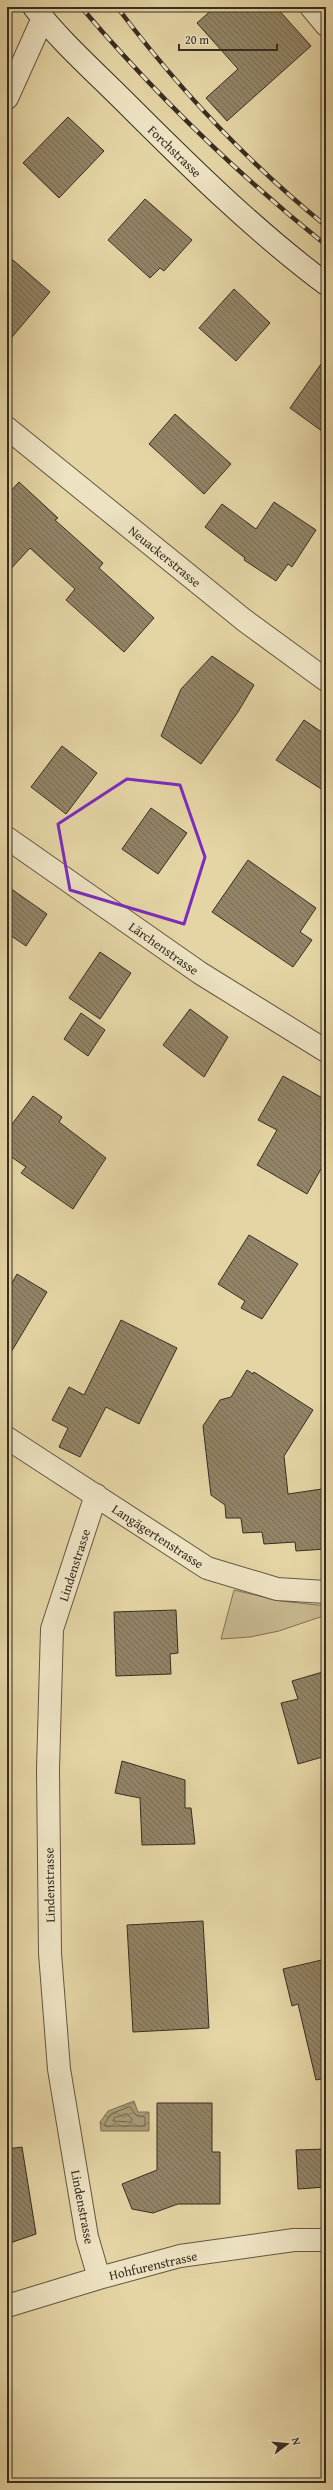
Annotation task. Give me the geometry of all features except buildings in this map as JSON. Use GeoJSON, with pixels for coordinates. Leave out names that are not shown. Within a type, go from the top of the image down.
{"type":"FeatureCollection","features":[{"type":"Feature","properties":{"kind":"street"},"geometry":{"type":"LineString","coordinates":[[311,7],[326,25]]}},
{"type":"Feature","properties":{"kind":"street"},"geometry":{"type":"LineString","coordinates":[[7,98],[38,12]]}},
{"type":"Feature","properties":{"kind":"street","name":"Forchstrasse"},"geometry":{"type":"LineString","coordinates":[[38,12],[169,147],[288,256],[326,284]]}},
{"type":"Feature","properties":{"kind":"street","name":"Neuackerstrasse"},"geometry":{"type":"LineString","coordinates":[[7,428],[244,620],[326,680]]}},
{"type":"Feature","properties":{"kind":"street","name":"Lärchenstrasse"},"geometry":{"type":"LineString","coordinates":[[7,838],[200,973],[326,1051]]}},
{"type":"Feature","properties":{"kind":"street","name":"Langägertenstrasse"},"geometry":{"type":"LineString","coordinates":[[7,1438],[207,1568],[277,1589],[326,1592]]}},
{"type":"Feature","properties":{"kind":"street","name":"Lindenstrasse"},"geometry":{"type":"LineString","coordinates":[[96,1495],[52,1629],[48,1769],[50,1953],[59,2069],[87,2237],[99,2278]]}},
{"type":"Feature","properties":{"kind":"street","name":"Hohfurenstrasse"},"geometry":{"type":"LineString","coordinates":[[7,2306],[99,2278],[180,2256],[294,2240],[326,2240]]}},
{"type":"Feature","properties":{"kind":"highlighted area"},"geometry":{"type":"Polygon","coordinates":[[[127,779],[180,785],[205,857],[184,924],[70,890],[58,824],[127,779]]]}},
{"type":"Feature","properties":{"kind":"shaded area"},"geometry":{"type":"Polygon","coordinates":[[[234,1590],[281,1601],[326,1606],[326,1615],[279,1631],[250,1637],[221,1639],[234,1590]]]}},
{"type":"Feature","properties":{"kind":"water"},"geometry":{"type":"Polygon","coordinates":[[[134,2101],[138,2112],[149,2112],[149,2131],[101,2131],[100,2122],[108,2111],[134,2101]]]}},
{"type":"Feature","properties":{"kind":"railway"},"geometry":{"type":"LineString","coordinates":[[81,7],[138,71],[198,132],[261,190],[326,245]]}},
{"type":"Feature","properties":{"kind":"railway"},"geometry":{"type":"LineString","coordinates":[[117,7],[164,66],[215,123],[241,150],[297,202],[326,226]]}}]}
